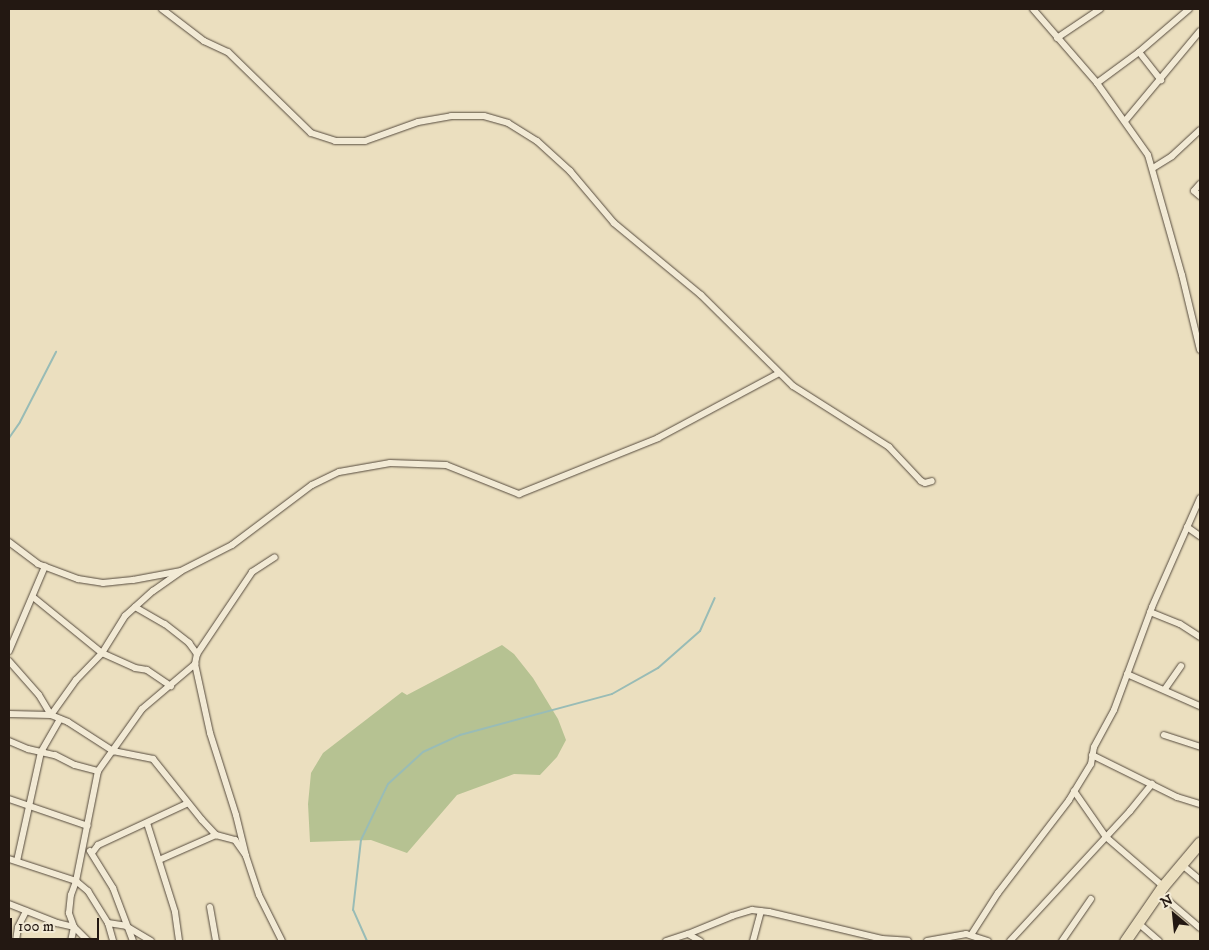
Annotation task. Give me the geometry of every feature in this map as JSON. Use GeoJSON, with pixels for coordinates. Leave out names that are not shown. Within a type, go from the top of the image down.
{"type":"FeatureCollection","features":[{"type":"Feature","properties":{"kind":"highway"},"geometry":{"type":"LineString","coordinates":[[1125,941],[1161,889],[1200,842]]}},
{"type":"Feature","properties":{"kind":"street"},"geometry":{"type":"LineString","coordinates":[[162,9],[204,41],[228,52],[311,133],[335,140],[365,141],[418,122],[451,116],[484,116],[508,123],[537,141],[570,171],[614,223],[701,295],[793,386],[821,406],[889,447],[921,481],[925,483],[932,480]]}},
{"type":"Feature","properties":{"kind":"street"},"geometry":{"type":"LineString","coordinates":[[1033,9],[1097,83],[1148,155],[1200,350]]}},
{"type":"Feature","properties":{"kind":"street"},"geometry":{"type":"LineString","coordinates":[[1057,38],[1100,9]]}},
{"type":"Feature","properties":{"kind":"street"},"geometry":{"type":"LineString","coordinates":[[1097,83],[1140,52],[1189,9]]}},
{"type":"Feature","properties":{"kind":"street"},"geometry":{"type":"LineString","coordinates":[[1125,121],[1161,80],[1200,30]]}},
{"type":"Feature","properties":{"kind":"street"},"geometry":{"type":"LineString","coordinates":[[1140,52],[1161,80]]}},
{"type":"Feature","properties":{"kind":"street"},"geometry":{"type":"LineString","coordinates":[[1153,168],[1172,156],[1200,130]]}},
{"type":"Feature","properties":{"kind":"street"},"geometry":{"type":"LineString","coordinates":[[1200,184],[1194,191],[1200,196]]}},
{"type":"Feature","properties":{"kind":"street"},"geometry":{"type":"LineString","coordinates":[[51,715],[76,680],[102,653],[125,616],[135,607],[181,571],[232,545],[312,485],[339,472],[390,463],[446,465],[519,494],[658,438],[779,372]]}},
{"type":"Feature","properties":{"kind":"street"},"geometry":{"type":"LineString","coordinates":[[972,935],[998,893],[1074,791],[1090,764],[1094,747],[1114,710],[1150,612],[1200,498]]}},
{"type":"Feature","properties":{"kind":"street"},"geometry":{"type":"LineString","coordinates":[[1187,527],[1200,536]]}},
{"type":"Feature","properties":{"kind":"street"},"geometry":{"type":"LineString","coordinates":[[9,542],[45,566],[78,579],[103,583],[133,580],[181,571]]}},
{"type":"Feature","properties":{"kind":"street"},"geometry":{"type":"LineString","coordinates":[[275,557],[252,572],[197,654],[195,664],[210,733],[236,815],[246,856],[260,895],[282,941]]}},
{"type":"Feature","properties":{"kind":"street"},"geometry":{"type":"LineString","coordinates":[[9,651],[45,566]]}},
{"type":"Feature","properties":{"kind":"street"},"geometry":{"type":"LineString","coordinates":[[33,597],[102,653],[135,668],[147,670],[171,686]]}},
{"type":"Feature","properties":{"kind":"street"},"geometry":{"type":"LineString","coordinates":[[135,607],[165,624],[189,644],[197,654]]}},
{"type":"Feature","properties":{"kind":"street"},"geometry":{"type":"LineString","coordinates":[[1150,612],[1180,624],[1200,637]]}},
{"type":"Feature","properties":{"kind":"street"},"geometry":{"type":"LineString","coordinates":[[9,661],[38,695],[51,715]]}},
{"type":"Feature","properties":{"kind":"street"},"geometry":{"type":"LineString","coordinates":[[88,941],[74,927],[68,913],[88,826],[98,771],[142,709],[195,664]]}},
{"type":"Feature","properties":{"kind":"street"},"geometry":{"type":"LineString","coordinates":[[1165,689],[1181,666]]}},
{"type":"Feature","properties":{"kind":"street"},"geometry":{"type":"LineString","coordinates":[[1127,674],[1165,689],[1200,706]]}},
{"type":"Feature","properties":{"kind":"street"},"geometry":{"type":"LineString","coordinates":[[9,714],[51,715],[113,751],[153,759],[216,835],[235,840],[246,856]]}},
{"type":"Feature","properties":{"kind":"street"},"geometry":{"type":"LineString","coordinates":[[16,861],[30,807],[41,752],[60,719]]}},
{"type":"Feature","properties":{"kind":"street"},"geometry":{"type":"LineString","coordinates":[[1164,734],[1200,747]]}},
{"type":"Feature","properties":{"kind":"street"},"geometry":{"type":"LineString","coordinates":[[9,741],[55,755],[75,765],[98,771]]}},
{"type":"Feature","properties":{"kind":"street"},"geometry":{"type":"LineString","coordinates":[[1092,755],[1177,797],[1200,804]]}},
{"type":"Feature","properties":{"kind":"street"},"geometry":{"type":"LineString","coordinates":[[1010,941],[1152,784]]}},
{"type":"Feature","properties":{"kind":"street"},"geometry":{"type":"LineString","coordinates":[[1074,791],[1106,837],[1200,928]]}},
{"type":"Feature","properties":{"kind":"street"},"geometry":{"type":"LineString","coordinates":[[9,799],[88,826]]}},
{"type":"Feature","properties":{"kind":"street"},"geometry":{"type":"LineString","coordinates":[[92,853],[98,845],[188,803]]}},
{"type":"Feature","properties":{"kind":"street"},"geometry":{"type":"LineString","coordinates":[[147,823],[175,912],[179,941]]}},
{"type":"Feature","properties":{"kind":"street"},"geometry":{"type":"LineString","coordinates":[[159,860],[216,835]]}},
{"type":"Feature","properties":{"kind":"street"},"geometry":{"type":"LineString","coordinates":[[84,844],[92,853],[113,888],[133,941]]}},
{"type":"Feature","properties":{"kind":"street"},"geometry":{"type":"LineString","coordinates":[[9,859],[76,881],[88,891],[108,923],[114,941]]}},
{"type":"Feature","properties":{"kind":"street"},"geometry":{"type":"LineString","coordinates":[[1182,864],[1200,880]]}},
{"type":"Feature","properties":{"kind":"street"},"geometry":{"type":"LineString","coordinates":[[1062,941],[1090,900]]}},
{"type":"Feature","properties":{"kind":"street"},"geometry":{"type":"LineString","coordinates":[[9,904],[74,927]]}},
{"type":"Feature","properties":{"kind":"street"},"geometry":{"type":"LineString","coordinates":[[210,907],[216,941]]}},
{"type":"Feature","properties":{"kind":"street"},"geometry":{"type":"LineString","coordinates":[[753,941],[761,910]]}},
{"type":"Feature","properties":{"kind":"street"},"geometry":{"type":"LineString","coordinates":[[666,941],[732,916],[761,910],[882,939],[908,941]]}},
{"type":"Feature","properties":{"kind":"street"},"geometry":{"type":"LineString","coordinates":[[16,941],[18,927],[26,911]]}},
{"type":"Feature","properties":{"kind":"street"},"geometry":{"type":"LineString","coordinates":[[1137,922],[1159,941]]}},
{"type":"Feature","properties":{"kind":"street"},"geometry":{"type":"LineString","coordinates":[[108,923],[130,929],[149,941]]}},
{"type":"Feature","properties":{"kind":"street"},"geometry":{"type":"LineString","coordinates":[[72,941],[74,927]]}},
{"type":"Feature","properties":{"kind":"street"},"geometry":{"type":"LineString","coordinates":[[688,934],[700,941]]}},
{"type":"Feature","properties":{"kind":"street"},"geometry":{"type":"LineString","coordinates":[[927,941],[966,934],[988,941]]}},
{"type":"Feature","properties":{"kind":"green space"},"geometry":{"type":"Polygon","coordinates":[[[502,645],[514,654],[533,678],[558,719],[566,740],[557,757],[540,775],[514,774],[457,795],[407,853],[371,840],[310,842],[308,804],[311,773],[323,753],[402,692],[407,695],[502,645]]]}},
{"type":"Feature","properties":{"kind":"waterway"},"geometry":{"type":"LineString","coordinates":[[9,438],[20,422],[56,352]]}},
{"type":"Feature","properties":{"kind":"waterway"},"geometry":{"type":"LineString","coordinates":[[367,941],[353,910],[361,840],[388,784],[423,752],[460,735],[612,694],[658,668],[700,631],[715,598]]}}]}
